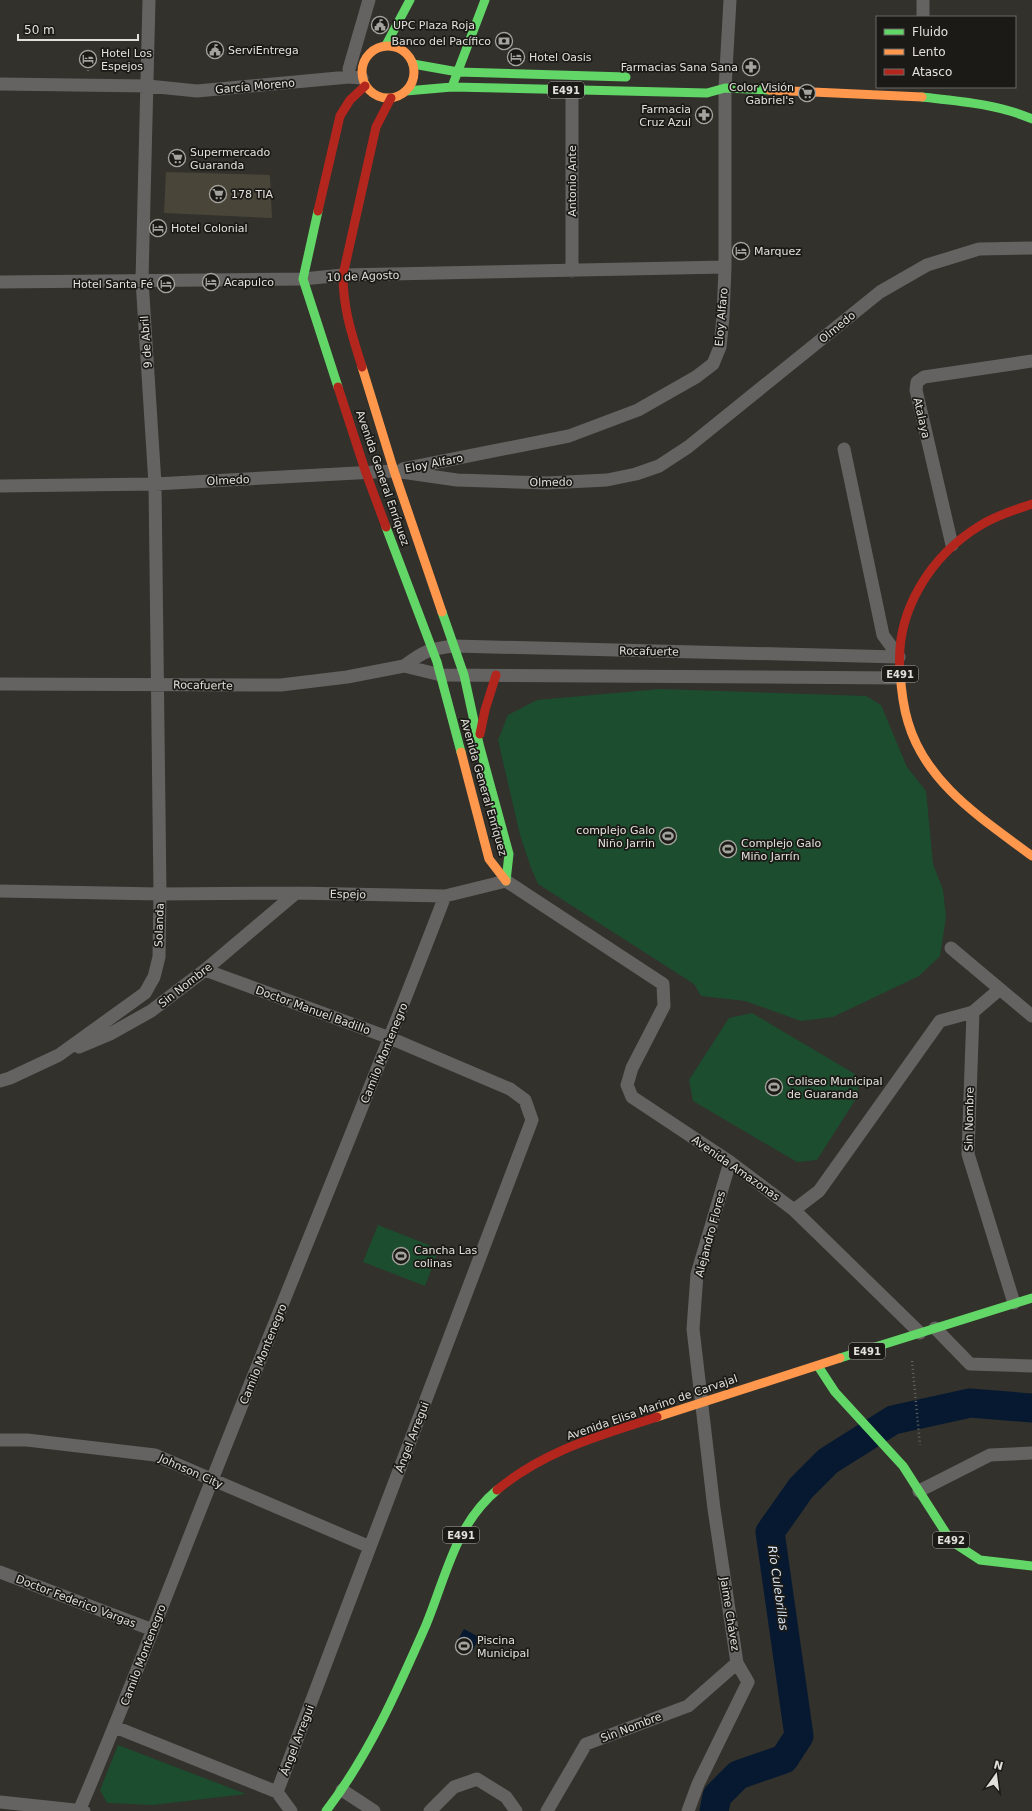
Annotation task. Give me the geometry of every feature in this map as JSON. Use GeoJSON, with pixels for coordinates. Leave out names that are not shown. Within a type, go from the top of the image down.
{"type":"FeatureCollection","features":[{"type":"Feature","properties":{"kind":"main road"},"geometry":{"type":"LineString","coordinates":[[386,45],[410,0]]}},
{"type":"Feature","properties":{"kind":"main road"},"geometry":{"type":"LineString","coordinates":[[452,87],[485,0]]}},
{"type":"Feature","properties":{"kind":"main road"},"geometry":{"type":"LineString","coordinates":[[303,278],[340,116],[350,100],[367,55],[379,47],[386,45],[395,46],[410,56],[413,64],[414,78],[406,91]]}},
{"type":"Feature","properties":{"kind":"main road","name":"E491"},"geometry":{"type":"LineString","coordinates":[[413,64],[458,72],[637,77]]}},
{"type":"Feature","properties":{"kind":"main road"},"geometry":{"type":"LineString","coordinates":[[360,75],[376,96],[391,98]]}},
{"type":"Feature","properties":{"kind":"main road","name":"E491"},"geometry":{"type":"LineString","coordinates":[[713,82],[725,88]]}},
{"type":"Feature","properties":{"kind":"main road","name":"E491"},"geometry":{"type":"LineString","coordinates":[[391,98],[406,91],[452,87],[708,93],[725,88],[922,92],[1029,117]]}},
{"type":"Feature","properties":{"kind":"main road","name":"Avenida General Enríquez"},"geometry":{"type":"LineString","coordinates":[[391,98],[376,127],[344,275],[343,294],[346,315],[394,471],[464,675],[479,744],[509,854],[506,881]]}},
{"type":"Feature","properties":{"kind":"main road","name":"Avenida General Enríquez"},"geometry":{"type":"LineString","coordinates":[[303,278],[366,473],[441,675],[489,859],[506,881]]}},
{"type":"Feature","properties":{"kind":"main road","name":"E491"},"geometry":{"type":"LineString","coordinates":[[1032,504],[1010,509],[976,526],[952,545],[935,562],[921,582],[908,610],[901,636],[899,657],[900,678],[908,723],[929,766],[957,797],[1032,856]]}},
{"type":"Feature","properties":{"kind":"main road"},"geometry":{"type":"LineString","coordinates":[[479,744],[482,722],[496,675]]}},
{"type":"Feature","properties":{"kind":"main road","name":"Avenida Elisa Marino de Carvajal"},"geometry":{"type":"LineString","coordinates":[[342,1790],[382,1721],[426,1624],[458,1540],[483,1502],[513,1477],[542,1459],[584,1441],[701,1402],[1032,1298]]}},
{"type":"Feature","properties":{"kind":"main road","name":"E492"},"geometry":{"type":"LineString","coordinates":[[818,1366],[835,1392],[903,1466],[952,1542],[980,1560],[1032,1566]]}},
{"type":"Feature","properties":{"kind":"main road","name":"E491"},"geometry":{"type":"LineString","coordinates":[[326,1811],[342,1790]]}},
{"type":"Feature","properties":{"kind":"street","name":"9 de Abril"},"geometry":{"type":"LineString","coordinates":[[149,0],[142,280],[155,484],[158,684]]}},
{"type":"Feature","properties":{"kind":"street"},"geometry":{"type":"LineString","coordinates":[[360,75],[369,0]]}},
{"type":"Feature","properties":{"kind":"street","name":"Eloy Alfaro"},"geometry":{"type":"LineString","coordinates":[[394,471],[569,436],[638,410],[696,377],[713,364],[720,348],[723,317],[725,267],[725,88],[730,0]]}},
{"type":"Feature","properties":{"kind":"street"},"geometry":{"type":"LineString","coordinates":[[923,0],[923,16]]}},
{"type":"Feature","properties":{"kind":"street","name":"García Moreno"},"geometry":{"type":"LineString","coordinates":[[0,84],[148,86],[197,91],[360,75]]}},
{"type":"Feature","properties":{"kind":"street","name":"Antonio Ante"},"geometry":{"type":"LineString","coordinates":[[572,91],[572,271]]}},
{"type":"Feature","properties":{"kind":"street","name":"Olmedo"},"geometry":{"type":"LineString","coordinates":[[0,486],[155,484],[394,471],[457,480],[547,483],[607,480],[636,474],[659,466],[688,447],[880,292],[927,265],[978,249],[1032,248]]}},
{"type":"Feature","properties":{"kind":"street","name":"10 de Agosto"},"geometry":{"type":"LineString","coordinates":[[0,282],[303,278],[344,275],[725,267]]}},
{"type":"Feature","properties":{"kind":"street","name":"Atalaya"},"geometry":{"type":"LineString","coordinates":[[952,545],[916,390],[917,382],[924,377],[1032,361]]}},
{"type":"Feature","properties":{"kind":"street"},"geometry":{"type":"LineString","coordinates":[[844,449],[883,635],[899,657]]}},
{"type":"Feature","properties":{"kind":"street","name":"Rocafuerte"},"geometry":{"type":"LineString","coordinates":[[404,666],[417,656],[432,648],[454,646],[899,657]]}},
{"type":"Feature","properties":{"kind":"street","name":"Rocafuerte"},"geometry":{"type":"LineString","coordinates":[[0,684],[281,686],[347,677],[404,666],[441,675],[900,678]]}},
{"type":"Feature","properties":{"kind":"street","name":"Solanda"},"geometry":{"type":"LineString","coordinates":[[0,1081],[10,1078],[59,1055],[145,993],[154,977],[159,957],[160,894],[158,684]]}},
{"type":"Feature","properties":{"kind":"street","name":"Espejo"},"geometry":{"type":"LineString","coordinates":[[0,891],[160,894],[296,893],[445,896],[506,881]]}},
{"type":"Feature","properties":{"kind":"street","name":"Avenida Amazonas"},"geometry":{"type":"LineString","coordinates":[[506,881],[663,984],[664,1006],[632,1068],[627,1085],[632,1097],[730,1162],[794,1210],[920,1333]]}},
{"type":"Feature","properties":{"kind":"street","name":"Sin Nombre"},"geometry":{"type":"LineString","coordinates":[[59,1055],[110,1034],[152,1011],[205,970],[296,893]]}},
{"type":"Feature","properties":{"kind":"street","name":"Camilo Montenegro"},"geometry":{"type":"LineString","coordinates":[[79,1811],[115,1727],[211,1480],[390,1038],[445,896]]}},
{"type":"Feature","properties":{"kind":"street"},"geometry":{"type":"LineString","coordinates":[[951,948],[1032,1016]]}},
{"type":"Feature","properties":{"kind":"street","name":"Doctor Manuel Badillo"},"geometry":{"type":"LineString","coordinates":[[205,970],[390,1038],[510,1089]]}},
{"type":"Feature","properties":{"kind":"street"},"geometry":{"type":"LineString","coordinates":[[794,1210],[819,1191],[940,1021],[973,1012],[1000,989]]}},
{"type":"Feature","properties":{"kind":"street","name":"Sin Nombre"},"geometry":{"type":"LineString","coordinates":[[973,1012],[968,1154],[1014,1303]]}},
{"type":"Feature","properties":{"kind":"street","name":"Ángel Arregui"},"geometry":{"type":"LineString","coordinates":[[277,1792],[532,1120],[525,1100],[510,1089]]}},
{"type":"Feature","properties":{"kind":"street","name":"Alejandro Flores"},"geometry":{"type":"LineString","coordinates":[[701,1402],[693,1329],[697,1274],[730,1162]]}},
{"type":"Feature","properties":{"kind":"street"},"geometry":{"type":"LineString","coordinates":[[935,1328],[970,1364],[1032,1366]]}},
{"type":"Feature","properties":{"kind":"street","name":"Jaime Chávez"},"geometry":{"type":"LineString","coordinates":[[688,1811],[698,1784],[748,1682],[737,1663],[714,1509],[701,1402]]}},
{"type":"Feature","properties":{"kind":"street","name":"Johnson City"},"geometry":{"type":"LineString","coordinates":[[0,1440],[27,1440],[155,1455],[370,1548]]}},
{"type":"Feature","properties":{"kind":"street"},"geometry":{"type":"LineString","coordinates":[[919,1491],[990,1455],[1032,1453]]}},
{"type":"Feature","properties":{"kind":"street","name":"Doctor Federico Vargas"},"geometry":{"type":"LineString","coordinates":[[0,1572],[153,1630]]}},
{"type":"Feature","properties":{"kind":"street","name":"Sin Nombre"},"geometry":{"type":"LineString","coordinates":[[547,1811],[586,1744],[688,1706],[737,1663]]}},
{"type":"Feature","properties":{"kind":"street"},"geometry":{"type":"LineString","coordinates":[[115,1727],[277,1792],[291,1811]]}},
{"type":"Feature","properties":{"kind":"street"},"geometry":{"type":"LineString","coordinates":[[430,1811],[454,1786],[476,1779],[506,1797],[516,1811]]}},
{"type":"Feature","properties":{"kind":"street"},"geometry":{"type":"LineString","coordinates":[[342,1790],[374,1811]]}},
{"type":"Feature","properties":{"kind":"street"},"geometry":{"type":"LineString","coordinates":[[0,1802],[84,1811]]}},
{"type":"Feature","properties":{"kind":"path"},"geometry":{"type":"LineString","coordinates":[[86,85],[90,52]]}},
{"type":"Feature","properties":{"kind":"path"},"geometry":{"type":"LineString","coordinates":[[912,1361],[920,1445]]}},
{"type":"Feature","properties":{"kind":"green space","name":"Complejo Galo Miño Jarrín"},"geometry":{"type":"Polygon","coordinates":[[[660,689],[866,696],[881,705],[907,767],[926,791],[933,864],[943,890],[946,917],[940,956],[919,976],[833,1017],[801,1021],[745,1001],[701,996],[694,984],[538,884],[520,835],[498,740],[508,715],[537,700],[660,689]]]}},
{"type":"Feature","properties":{"kind":"green space","name":"Coliseo Municipal de Guaranda"},"geometry":{"type":"Polygon","coordinates":[[[752,1013],[855,1074],[859,1094],[817,1160],[797,1162],[693,1101],[689,1080],[729,1018],[752,1013]]]}},
{"type":"Feature","properties":{"kind":"green space","name":"Cancha Las colinas"},"geometry":{"type":"Polygon","coordinates":[[[378,1225],[439,1249],[425,1286],[363,1262],[378,1225]]]}},
{"type":"Feature","properties":{"kind":"green space"},"geometry":{"type":"Polygon","coordinates":[[[118,1745],[246,1794],[153,1805],[107,1803],[100,1790],[118,1745]]]}},
{"type":"Feature","properties":{"kind":"water"},"geometry":{"type":"Polygon","coordinates":[[[464,1629],[479,1637],[472,1652],[456,1643],[464,1629]]]}},
{"type":"Feature","properties":{"kind":"building","name":"178 TIA"},"geometry":{"type":"Polygon","coordinates":[[[166,172],[270,175],[272,218],[164,213],[166,172]]]}},
{"type":"Feature","properties":{"kind":"waterway","name":"Río Culebrillas"},"geometry":{"type":"LineString","coordinates":[[714,1811],[717,1796],[738,1775],[784,1759],[799,1736],[770,1532],[801,1488],[828,1461],[893,1420],[970,1403],[1032,1408]]}},
{"type":"Feature","properties":{"kind":"traffic: fast"},"geometry":{"type":"LineString","coordinates":[[386,45],[410,0]]}},
{"type":"Feature","properties":{"kind":"traffic: fast"},"geometry":{"type":"LineString","coordinates":[[453,84],[485,0]]}},
{"type":"Feature","properties":{"kind":"traffic: fast"},"geometry":{"type":"LineString","coordinates":[[413,64],[458,72],[626,77]]}},
{"type":"Feature","properties":{"kind":"traffic: fast"},"geometry":{"type":"LineString","coordinates":[[406,91],[452,87],[707,93],[725,88],[769,90]]}},
{"type":"Feature","properties":{"kind":"traffic: fast"},"geometry":{"type":"LineString","coordinates":[[922,97],[992,107],[1032,119]]}},
{"type":"Feature","properties":{"kind":"traffic: fast"},"geometry":{"type":"LineString","coordinates":[[318,211],[303,279],[338,387]]}},
{"type":"Feature","properties":{"kind":"traffic: fast"},"geometry":{"type":"LineString","coordinates":[[386,527],[437,662],[461,752]]}},
{"type":"Feature","properties":{"kind":"traffic: fast"},"geometry":{"type":"LineString","coordinates":[[442,612],[464,675],[479,744],[509,854],[506,881]]}},
{"type":"Feature","properties":{"kind":"traffic: fast"},"geometry":{"type":"LineString","coordinates":[[840,1358],[1032,1298]]}},
{"type":"Feature","properties":{"kind":"traffic: fast"},"geometry":{"type":"LineString","coordinates":[[818,1366],[835,1392],[903,1466],[951,1541],[980,1560],[1032,1566]]}},
{"type":"Feature","properties":{"kind":"traffic: fast"},"geometry":{"type":"LineString","coordinates":[[326,1811],[356,1767],[382,1721],[426,1625],[446,1570],[461,1535],[471,1519],[497,1490]]}},
{"type":"Feature","properties":{"kind":"traffic: slow"},"geometry":{"type":"LineString","coordinates":[[383,46],[393,46],[407,53],[414,67],[414,72],[414,77],[407,91],[393,98],[383,98],[373,94],[366,87],[362,77],[362,67],[366,57],[373,50],[383,46]]}},
{"type":"Feature","properties":{"kind":"traffic: slow"},"geometry":{"type":"LineString","coordinates":[[769,90],[922,97]]}},
{"type":"Feature","properties":{"kind":"traffic: slow"},"geometry":{"type":"LineString","coordinates":[[362,367],[394,471],[442,612]]}},
{"type":"Feature","properties":{"kind":"traffic: slow"},"geometry":{"type":"LineString","coordinates":[[900,671],[902,696],[908,722],[916,744],[928,764],[942,782],[976,814],[1032,856]]}},
{"type":"Feature","properties":{"kind":"traffic: slow"},"geometry":{"type":"LineString","coordinates":[[461,752],[489,859],[506,881]]}},
{"type":"Feature","properties":{"kind":"traffic: slow"},"geometry":{"type":"LineString","coordinates":[[657,1417],[840,1358]]}},
{"type":"Feature","properties":{"kind":"traffic: jam"},"geometry":{"type":"LineString","coordinates":[[318,211],[340,116],[350,100],[365,86]]}},
{"type":"Feature","properties":{"kind":"traffic: jam"},"geometry":{"type":"LineString","coordinates":[[362,367],[346,311],[343,275],[376,127],[391,98]]}},
{"type":"Feature","properties":{"kind":"traffic: jam"},"geometry":{"type":"LineString","coordinates":[[338,387],[366,473],[386,527]]}},
{"type":"Feature","properties":{"kind":"traffic: jam"},"geometry":{"type":"LineString","coordinates":[[900,671],[900,649],[910,606],[932,569],[963,537],[987,521],[1032,504]]}},
{"type":"Feature","properties":{"kind":"traffic: jam"},"geometry":{"type":"LineString","coordinates":[[480,734],[485,710],[496,675]]}},
{"type":"Feature","properties":{"kind":"traffic: jam"},"geometry":{"type":"LineString","coordinates":[[497,1490],[515,1476],[553,1454],[594,1438],[657,1417]]}},
{"type":"Feature","properties":{"kind":"place","name":"UPC Plaza Roja"},"geometry":{"type":"Point","coordinates":[380,25]}},
{"type":"Feature","properties":{"kind":"place","name":"Banco del Pacífico"},"geometry":{"type":"Point","coordinates":[504,41]}},
{"type":"Feature","properties":{"kind":"place","name":"ServiEntrega"},"geometry":{"type":"Point","coordinates":[215,50]}},
{"type":"Feature","properties":{"kind":"place","name":"Hotel Oasis"},"geometry":{"type":"Point","coordinates":[516,57]}},
{"type":"Feature","properties":{"kind":"place","name":"Hotel Los Espejos"},"geometry":{"type":"Point","coordinates":[88,59]}},
{"type":"Feature","properties":{"kind":"place","name":"Farmacias Sana Sana"},"geometry":{"type":"Point","coordinates":[751,67]}},
{"type":"Feature","properties":{"kind":"place","name":"Color Visión Gabriel's"},"geometry":{"type":"Point","coordinates":[807,93]}},
{"type":"Feature","properties":{"kind":"place","name":"Farmacia Cruz Azul"},"geometry":{"type":"Point","coordinates":[704,115]}},
{"type":"Feature","properties":{"kind":"place","name":"Supermercado Guaranda"},"geometry":{"type":"Point","coordinates":[177,158]}},
{"type":"Feature","properties":{"kind":"place","name":"178 TIA"},"geometry":{"type":"Point","coordinates":[218,194]}},
{"type":"Feature","properties":{"kind":"place","name":"Hotel Colonial"},"geometry":{"type":"Point","coordinates":[158,228]}},
{"type":"Feature","properties":{"kind":"place","name":"Marquez"},"geometry":{"type":"Point","coordinates":[741,251]}},
{"type":"Feature","properties":{"kind":"place","name":"Acapulco"},"geometry":{"type":"Point","coordinates":[211,282]}},
{"type":"Feature","properties":{"kind":"place","name":"Hotel Santa Fé"},"geometry":{"type":"Point","coordinates":[166,284]}},
{"type":"Feature","properties":{"kind":"place","name":"complejo Galo Niño Jarrin"},"geometry":{"type":"Point","coordinates":[668,836]}},
{"type":"Feature","properties":{"kind":"place","name":"Complejo Galo Miño Jarrín"},"geometry":{"type":"Point","coordinates":[728,849]}},
{"type":"Feature","properties":{"kind":"place","name":"Coliseo Municipal de Guaranda"},"geometry":{"type":"Point","coordinates":[774,1087]}},
{"type":"Feature","properties":{"kind":"place","name":"Cancha Las colinas"},"geometry":{"type":"Point","coordinates":[401,1256]}},
{"type":"Feature","properties":{"kind":"place","name":"Piscina Municipal"},"geometry":{"type":"Point","coordinates":[464,1646]}}]}
